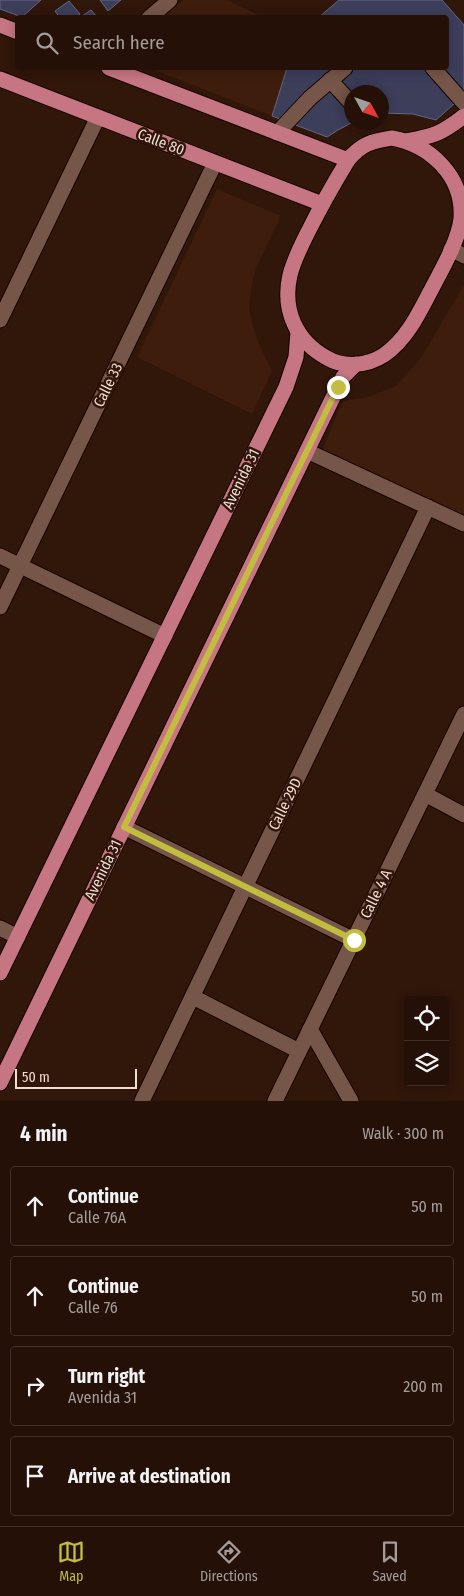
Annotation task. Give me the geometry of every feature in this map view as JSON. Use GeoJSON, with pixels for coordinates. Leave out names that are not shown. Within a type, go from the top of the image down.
{"type":"FeatureCollection","features":[{"type":"Feature","properties":{"kind":"main road"},"geometry":{"type":"LineString","coordinates":[[0,25],[15,31]]}},
{"type":"Feature","properties":{"kind":"main road"},"geometry":{"type":"LineString","coordinates":[[114,70],[348,160]]}},
{"type":"Feature","properties":{"kind":"main road","name":"Calle 80"},"geometry":{"type":"LineString","coordinates":[[0,80],[322,204]]}},
{"type":"Feature","properties":{"kind":"main road"},"geometry":{"type":"LineString","coordinates":[[406,141],[433,136],[464,116]]}},
{"type":"Feature","properties":{"kind":"main road"},"geometry":{"type":"LineString","coordinates":[[392,138],[406,141],[438,159],[461,192],[458,252],[414,324],[396,347],[370,362],[343,365],[318,353],[306,344],[298,332],[288,302],[290,276],[300,247],[322,204],[356,150],[368,144],[392,138]]}},
{"type":"Feature","properties":{"kind":"main road","name":"Avenida 31"},"geometry":{"type":"LineString","coordinates":[[0,973],[286,387],[296,357],[298,332]]}},
{"type":"Feature","properties":{"kind":"main road","name":"Avenida 31"},"geometry":{"type":"LineString","coordinates":[[0,1083],[338,387],[343,377],[356,364]]}},
{"type":"Feature","properties":{"kind":"street"},"geometry":{"type":"LineString","coordinates":[[152,15],[170,0]]}},
{"type":"Feature","properties":{"kind":"street"},"geometry":{"type":"LineString","coordinates":[[277,133],[310,98],[342,70]]}},
{"type":"Feature","properties":{"kind":"street"},"geometry":{"type":"LineString","coordinates":[[435,70],[464,103]]}},
{"type":"Feature","properties":{"kind":"street"},"geometry":{"type":"LineString","coordinates":[[330,80],[344,95]]}},
{"type":"Feature","properties":{"kind":"street"},"geometry":{"type":"LineString","coordinates":[[0,320],[98,117]]}},
{"type":"Feature","properties":{"kind":"street","name":"Calle 33"},"geometry":{"type":"LineString","coordinates":[[0,607],[215,163]]}},
{"type":"Feature","properties":{"kind":"street"},"geometry":{"type":"LineString","coordinates":[[307,451],[464,524]]}},
{"type":"Feature","properties":{"kind":"street","name":"Calle 29D"},"geometry":{"type":"LineString","coordinates":[[142,1101],[428,507]]}},
{"type":"Feature","properties":{"kind":"street"},"geometry":{"type":"LineString","coordinates":[[0,556],[165,636]]}},
{"type":"Feature","properties":{"kind":"street","name":"Calle 4 A"},"geometry":{"type":"LineString","coordinates":[[275,1101],[464,714]]}},
{"type":"Feature","properties":{"kind":"street"},"geometry":{"type":"LineString","coordinates":[[425,794],[464,815]]}},
{"type":"Feature","properties":{"kind":"street"},"geometry":{"type":"LineString","coordinates":[[124,827],[354,940]]}},
{"type":"Feature","properties":{"kind":"street"},"geometry":{"type":"LineString","coordinates":[[0,928],[18,937]]}},
{"type":"Feature","properties":{"kind":"street"},"geometry":{"type":"LineString","coordinates":[[192,996],[299,1051]]}},
{"type":"Feature","properties":{"kind":"street"},"geometry":{"type":"LineString","coordinates":[[310,1029],[351,1101]]}},
{"type":"Feature","properties":{"kind":"shaded area"},"geometry":{"type":"Polygon","coordinates":[[[183,0],[227,0],[258,15],[164,15],[183,0]]]}},
{"type":"Feature","properties":{"kind":"shaded area"},"geometry":{"type":"Polygon","coordinates":[[[154,70],[286,70],[272,116],[154,70]]]}},
{"type":"Feature","properties":{"kind":"shaded area"},"geometry":{"type":"Polygon","coordinates":[[[217,189],[281,216],[256,268],[251,289],[249,308],[253,327],[272,371],[252,414],[137,357],[217,189]]]}},
{"type":"Feature","properties":{"kind":"shaded area"},"geometry":{"type":"Polygon","coordinates":[[[464,285],[464,517],[322,450],[343,401],[368,397],[396,386],[421,358],[464,285]]]}},
{"type":"Feature","properties":{"kind":"building"},"geometry":{"type":"Polygon","coordinates":[[[0,0],[41,0],[24,15],[16,15],[0,9],[0,0]]]}},
{"type":"Feature","properties":{"kind":"building"},"geometry":{"type":"Polygon","coordinates":[[[100,0],[121,0],[108,11],[100,0]]]}},
{"type":"Feature","properties":{"kind":"building"},"geometry":{"type":"Polygon","coordinates":[[[339,0],[442,0],[464,25],[464,95],[436,120],[413,114],[389,113],[389,85],[344,85],[344,127],[327,137],[272,116],[286,70],[449,70],[449,15],[322,15],[339,0]]]}},
{"type":"Feature","properties":{"kind":"building"},"geometry":{"type":"Polygon","coordinates":[[[69,1],[80,14],[58,15],[55,11],[69,1]]]}},
{"type":"Feature","properties":{"kind":"building"},"geometry":{"type":"Polygon","coordinates":[[[91,10],[95,15],[84,15],[91,10]]]}},
{"type":"Feature","properties":{"kind":"route"},"geometry":{"type":"LineString","coordinates":[[338,387],[124,827],[354,940]]}}]}
